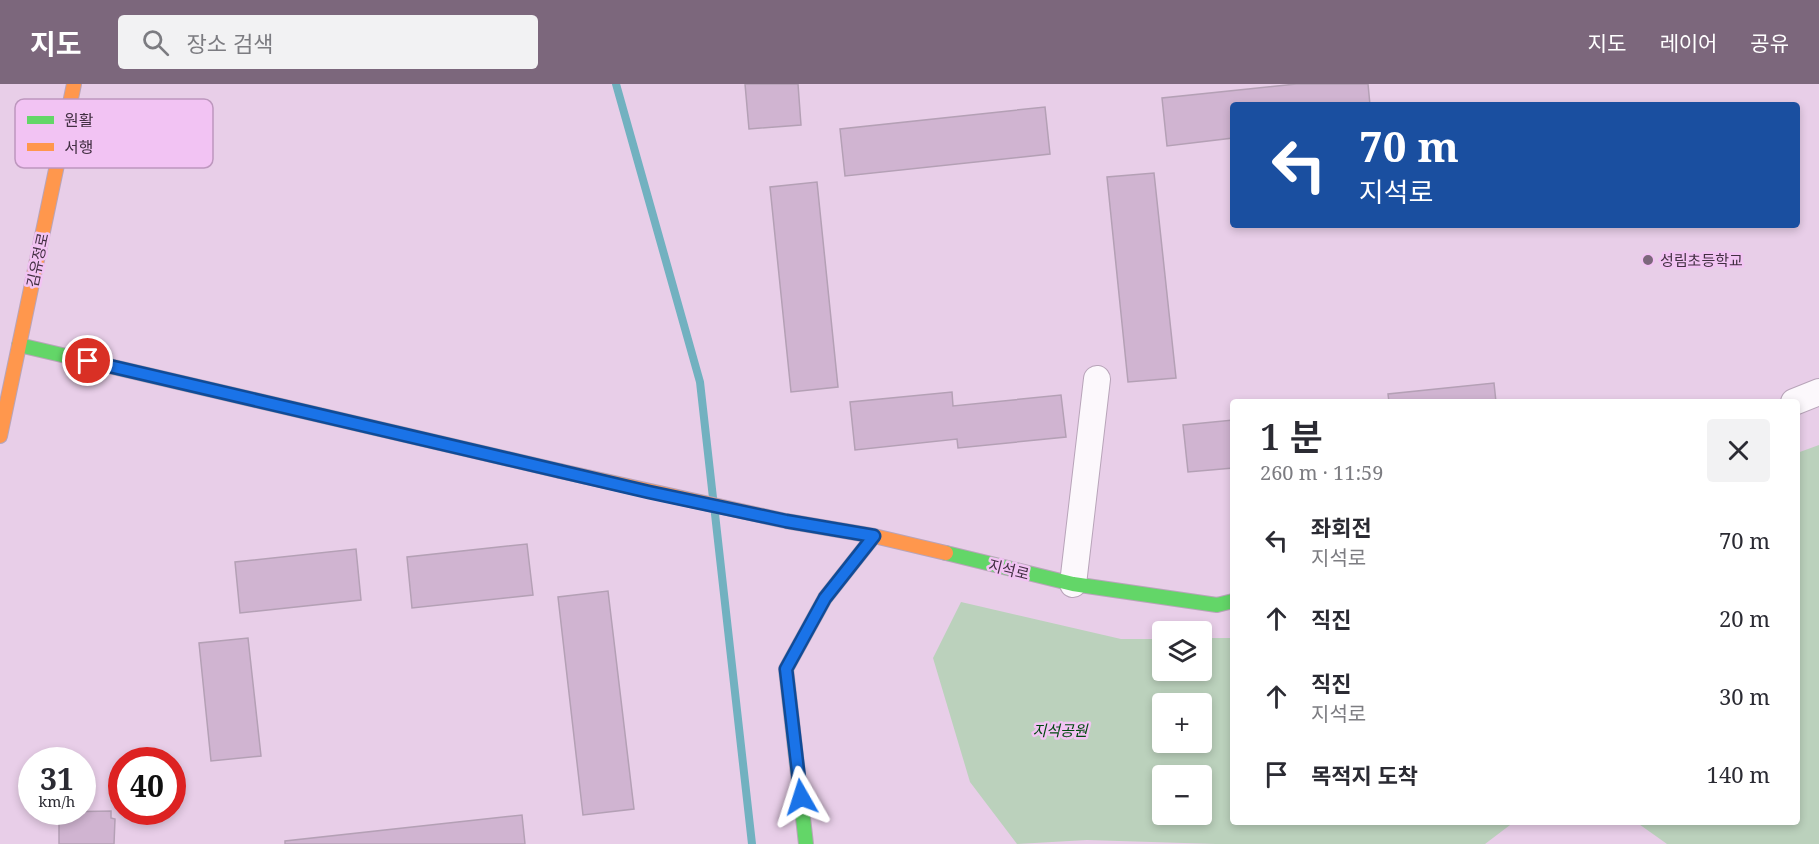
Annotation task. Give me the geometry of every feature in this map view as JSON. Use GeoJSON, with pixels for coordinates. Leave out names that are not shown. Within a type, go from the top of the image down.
{"type":"FeatureCollection","features":[{"type":"Feature","properties":{"kind":"street","name":"김유정로"},"geometry":{"type":"LineString","coordinates":[[71,99],[74,84]]}},
{"type":"Feature","properties":{"kind":"street","name":"김유정로"},"geometry":{"type":"LineString","coordinates":[[0,436],[56,168]]}},
{"type":"Feature","properties":{"kind":"street","name":"지석로"},"geometry":{"type":"LineString","coordinates":[[19,345],[649,492],[786,521],[874,536],[1074,584],[1217,604],[1230,602]]}},
{"type":"Feature","properties":{"kind":"street"},"geometry":{"type":"LineString","coordinates":[[1074,584],[1097,379]]}},
{"type":"Feature","properties":{"kind":"street"},"geometry":{"type":"LineString","coordinates":[[1800,400],[1819,392]]}},
{"type":"Feature","properties":{"kind":"street"},"geometry":{"type":"LineString","coordinates":[[806,844],[786,669],[825,598],[874,536]]}},
{"type":"Feature","properties":{"kind":"green space"},"geometry":{"type":"Polygon","coordinates":[[[1819,445],[1819,844],[1667,844],[1640,825],[1800,825],[1800,452],[1819,445]]]}},
{"type":"Feature","properties":{"kind":"green space","name":"지석공원"},"geometry":{"type":"Polygon","coordinates":[[[961,602],[1121,639],[1152,639],[1152,681],[1212,681],[1212,638],[1230,638],[1230,825],[1510,825],[1485,844],[1216,844],[1087,840],[1017,844],[970,782],[933,658],[961,602]]]}},
{"type":"Feature","properties":{"kind":"building"},"geometry":{"type":"Polygon","coordinates":[[[745,84],[798,84],[801,125],[749,129],[745,84]]]}},
{"type":"Feature","properties":{"kind":"building"},"geometry":{"type":"Polygon","coordinates":[[[1296,84],[1368,84],[1370,102],[1230,102],[1230,138],[1167,146],[1162,98],[1296,84]]]}},
{"type":"Feature","properties":{"kind":"building"},"geometry":{"type":"Polygon","coordinates":[[[1045,107],[1050,154],[845,176],[840,129],[1045,107]]]}},
{"type":"Feature","properties":{"kind":"building"},"geometry":{"type":"Polygon","coordinates":[[[1154,173],[1176,378],[1128,382],[1107,177],[1154,173]]]}},
{"type":"Feature","properties":{"kind":"building"},"geometry":{"type":"Polygon","coordinates":[[[817,182],[838,387],[791,392],[770,187],[817,182]]]}},
{"type":"Feature","properties":{"kind":"building"},"geometry":{"type":"Polygon","coordinates":[[[1494,383],[1496,399],[1389,399],[1388,394],[1494,383]]]}},
{"type":"Feature","properties":{"kind":"building"},"geometry":{"type":"Polygon","coordinates":[[[952,392],[953,406],[1061,395],[1066,437],[958,448],[957,439],[855,450],[850,402],[952,392]]]}},
{"type":"Feature","properties":{"kind":"building"},"geometry":{"type":"Polygon","coordinates":[[[1230,420],[1230,468],[1188,472],[1183,425],[1230,420]]]}},
{"type":"Feature","properties":{"kind":"building"},"geometry":{"type":"Polygon","coordinates":[[[527,544],[533,595],[412,608],[407,557],[527,544]]]}},
{"type":"Feature","properties":{"kind":"building"},"geometry":{"type":"Polygon","coordinates":[[[356,549],[361,600],[240,613],[235,562],[356,549]]]}},
{"type":"Feature","properties":{"kind":"building"},"geometry":{"type":"Polygon","coordinates":[[[608,591],[634,809],[583,815],[558,597],[608,591]]]}},
{"type":"Feature","properties":{"kind":"building"},"geometry":{"type":"Polygon","coordinates":[[[248,638],[261,756],[211,761],[199,643],[248,638]]]}},
{"type":"Feature","properties":{"kind":"building"},"geometry":{"type":"Polygon","coordinates":[[[96,811],[108,811],[108,825],[115,825],[114,844],[59,844],[59,825],[96,825],[96,811]]]}},
{"type":"Feature","properties":{"kind":"building"},"geometry":{"type":"Polygon","coordinates":[[[522,815],[525,844],[285,844],[285,841],[522,815]]]}},
{"type":"Feature","properties":{"kind":"waterway"},"geometry":{"type":"LineString","coordinates":[[616,84],[700,382],[713,498]]}},
{"type":"Feature","properties":{"kind":"waterway"},"geometry":{"type":"LineString","coordinates":[[715,514],[752,844]]}},
{"type":"Feature","properties":{"kind":"traffic: fast"},"geometry":{"type":"LineString","coordinates":[[19,345],[560,471]]}},
{"type":"Feature","properties":{"kind":"traffic: fast"},"geometry":{"type":"LineString","coordinates":[[806,844],[786,669],[825,598],[874,536]]}},
{"type":"Feature","properties":{"kind":"traffic: fast"},"geometry":{"type":"LineString","coordinates":[[946,553],[1073,584],[1217,605],[1230,602]]}},
{"type":"Feature","properties":{"kind":"traffic: slow"},"geometry":{"type":"LineString","coordinates":[[71,99],[74,84]]}},
{"type":"Feature","properties":{"kind":"traffic: slow"},"geometry":{"type":"LineString","coordinates":[[0,436],[56,168]]}},
{"type":"Feature","properties":{"kind":"traffic: slow"},"geometry":{"type":"LineString","coordinates":[[560,471],[786,521],[874,536],[946,553]]}},
{"type":"Feature","properties":{"kind":"place","name":"성림초등학교"},"geometry":{"type":"Point","coordinates":[1648,260]}},
{"type":"Feature","properties":{"kind":"route"},"geometry":{"type":"LineString","coordinates":[[88,361],[649,492],[786,521],[874,536],[825,598],[786,669],[801,797]]}}]}
